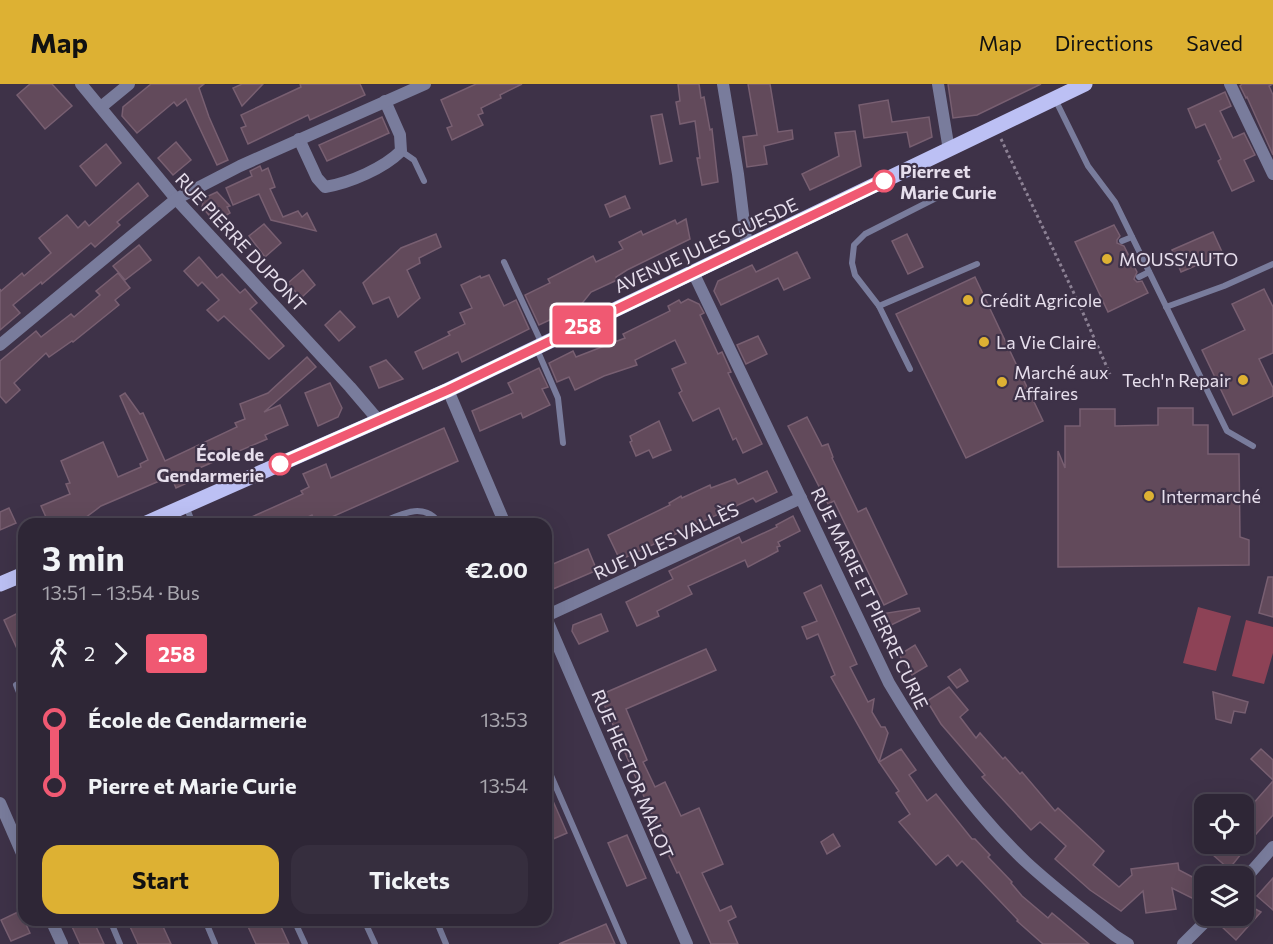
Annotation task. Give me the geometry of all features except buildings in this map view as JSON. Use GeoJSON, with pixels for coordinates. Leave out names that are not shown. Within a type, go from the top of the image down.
{"type":"FeatureCollection","features":[{"type":"Feature","properties":{"kind":"main road","name":"AVENUE JULES GUESDE"},"geometry":{"type":"LineString","coordinates":[[158,518],[448,390],[1085,84]]}},
{"type":"Feature","properties":{"kind":"main road"},"geometry":{"type":"LineString","coordinates":[[0,584],[18,576]]}},
{"type":"Feature","properties":{"kind":"street","name":"RUE PIERRE DUPONT"},"geometry":{"type":"LineString","coordinates":[[81,84],[176,199],[379,421]]}},
{"type":"Feature","properties":{"kind":"street"},"geometry":{"type":"LineString","coordinates":[[101,107],[129,84]]}},
{"type":"Feature","properties":{"kind":"street"},"geometry":{"type":"LineString","coordinates":[[0,345],[176,199],[210,180],[425,84]]}},
{"type":"Feature","properties":{"kind":"street"},"geometry":{"type":"LineString","coordinates":[[723,84],[747,247]]}},
{"type":"Feature","properties":{"kind":"street"},"geometry":{"type":"LineString","coordinates":[[938,84],[949,150]]}},
{"type":"Feature","properties":{"kind":"street"},"geometry":{"type":"LineString","coordinates":[[1230,84],[1273,174]]}},
{"type":"Feature","properties":{"kind":"street"},"geometry":{"type":"LineString","coordinates":[[299,140],[317,178],[326,187],[339,185],[390,162],[401,151],[400,135],[385,101]]}},
{"type":"Feature","properties":{"kind":"street","name":"RUE MARIE ET PIERRE CURIE"},"geometry":{"type":"LineString","coordinates":[[693,272],[889,683],[920,735],[971,803],[1026,861],[1114,935],[1128,944]]}},
{"type":"Feature","properties":{"kind":"street"},"geometry":{"type":"LineString","coordinates":[[448,390],[502,518]]}},
{"type":"Feature","properties":{"kind":"street","name":"RUE JULES VALLÈS"},"geometry":{"type":"LineString","coordinates":[[552,614],[801,498]]}},
{"type":"Feature","properties":{"kind":"street","name":"RUE HECTOR MALOT"},"geometry":{"type":"LineString","coordinates":[[552,631],[687,944]]}},
{"type":"Feature","properties":{"kind":"street"},"geometry":{"type":"LineString","coordinates":[[0,803],[18,844]]}},
{"type":"Feature","properties":{"kind":"street"},"geometry":{"type":"LineString","coordinates":[[1254,869],[1273,847]]}},
{"type":"Feature","properties":{"kind":"street"},"geometry":{"type":"LineString","coordinates":[[54,926],[62,944]]}},
{"type":"Feature","properties":{"kind":"street"},"geometry":{"type":"LineString","coordinates":[[1183,944],[1201,926]]}},
{"type":"Feature","properties":{"kind":"lane"},"geometry":{"type":"LineString","coordinates":[[1055,98],[1088,166],[1115,202],[1227,431],[1253,446]]}},
{"type":"Feature","properties":{"kind":"lane"},"geometry":{"type":"LineString","coordinates":[[401,151],[414,160],[424,181]]}},
{"type":"Feature","properties":{"kind":"lane"},"geometry":{"type":"LineString","coordinates":[[910,369],[879,306],[855,275],[852,263],[854,245],[865,234],[944,194]]}},
{"type":"Feature","properties":{"kind":"lane"},"geometry":{"type":"LineString","coordinates":[[1122,242],[1132,237]]}},
{"type":"Feature","properties":{"kind":"lane"},"geometry":{"type":"LineString","coordinates":[[504,262],[558,398],[563,443]]}},
{"type":"Feature","properties":{"kind":"lane"},"geometry":{"type":"LineString","coordinates":[[879,306],[977,264]]}},
{"type":"Feature","properties":{"kind":"lane"},"geometry":{"type":"LineString","coordinates":[[1166,307],[1224,286],[1273,264]]}},
{"type":"Feature","properties":{"kind":"lane"},"geometry":{"type":"LineString","coordinates":[[1139,277],[1149,272]]}},
{"type":"Feature","properties":{"kind":"lane"},"geometry":{"type":"LineString","coordinates":[[186,506],[191,518]]}},
{"type":"Feature","properties":{"kind":"lane"},"geometry":{"type":"LineString","coordinates":[[391,518],[408,510],[423,510],[436,518]]}},
{"type":"Feature","properties":{"kind":"lane"},"geometry":{"type":"LineString","coordinates":[[552,778],[624,944]]}},
{"type":"Feature","properties":{"kind":"lane"},"geometry":{"type":"LineString","coordinates":[[113,926],[120,944]]}},
{"type":"Feature","properties":{"kind":"lane"},"geometry":{"type":"LineString","coordinates":[[208,926],[215,944]]}},
{"type":"Feature","properties":{"kind":"lane"},"geometry":{"type":"LineString","coordinates":[[297,926],[305,944]]}},
{"type":"Feature","properties":{"kind":"lane"},"geometry":{"type":"LineString","coordinates":[[367,926],[375,944]]}},
{"type":"Feature","properties":{"kind":"lane"},"geometry":{"type":"LineString","coordinates":[[438,926],[446,944]]}},
{"type":"Feature","properties":{"kind":"path"},"geometry":{"type":"LineString","coordinates":[[995,128],[1110,374]]}},
{"type":"Feature","properties":{"kind":"shaded area"},"geometry":{"type":"Polygon","coordinates":[[[1198,607],[1231,616],[1216,671],[1183,663],[1198,607]]]}},
{"type":"Feature","properties":{"kind":"shaded area"},"geometry":{"type":"Polygon","coordinates":[[[1246,620],[1273,627],[1273,653],[1264,684],[1232,676],[1246,620]]]}},
{"type":"Feature","properties":{"kind":"bus line","name":"258"},"geometry":{"type":"LineString","coordinates":[[280,464],[448,390],[884,181]]}},
{"type":"Feature","properties":{"kind":"place","name":"Pierre et Marie Curie"},"geometry":{"type":"Point","coordinates":[884,181]}},
{"type":"Feature","properties":{"kind":"place","name":"MOUSS'AUTO"},"geometry":{"type":"Point","coordinates":[1107,259]}},
{"type":"Feature","properties":{"kind":"place","name":"Crédit Agricole"},"geometry":{"type":"Point","coordinates":[968,300]}},
{"type":"Feature","properties":{"kind":"place","name":"La Vie Claire"},"geometry":{"type":"Point","coordinates":[984,342]}},
{"type":"Feature","properties":{"kind":"place","name":"Tech'n Repair"},"geometry":{"type":"Point","coordinates":[1243,380]}},
{"type":"Feature","properties":{"kind":"place","name":"Marché aux Affaires"},"geometry":{"type":"Point","coordinates":[1002,382]}},
{"type":"Feature","properties":{"kind":"place","name":"École de Gendarmerie"},"geometry":{"type":"Point","coordinates":[280,464]}},
{"type":"Feature","properties":{"kind":"place","name":"Intermarché"},"geometry":{"type":"Point","coordinates":[1149,496]}}]}
